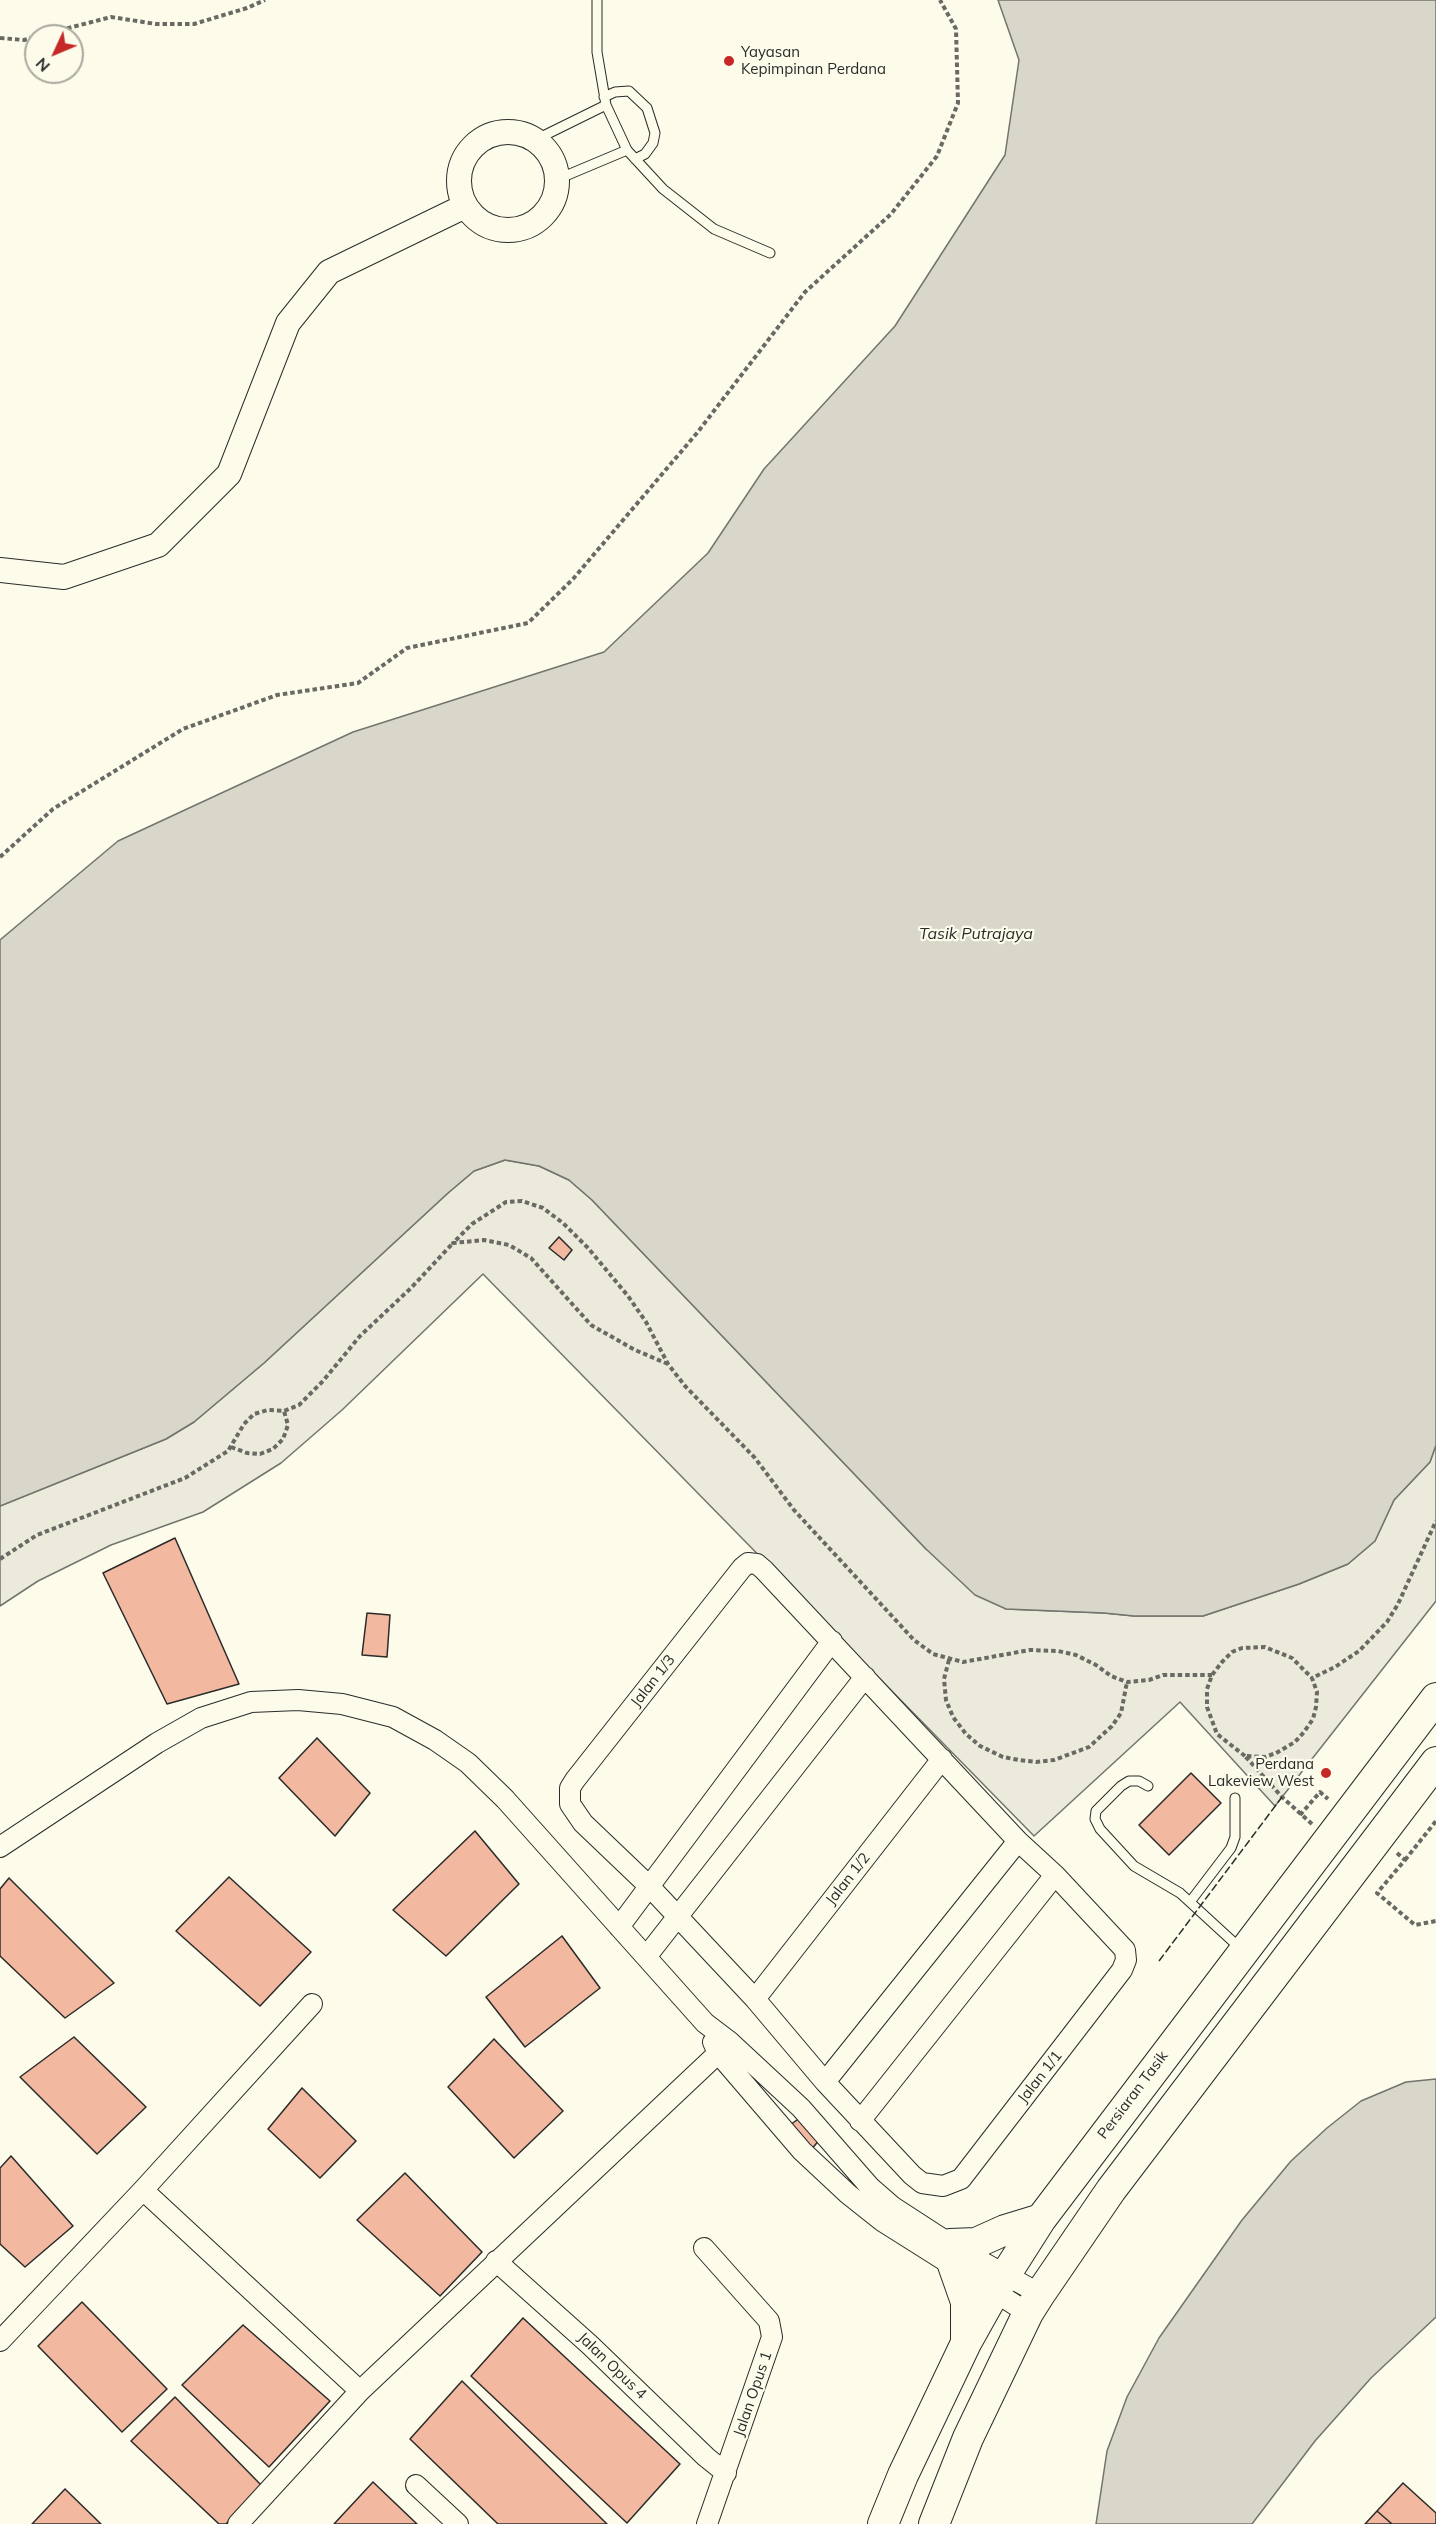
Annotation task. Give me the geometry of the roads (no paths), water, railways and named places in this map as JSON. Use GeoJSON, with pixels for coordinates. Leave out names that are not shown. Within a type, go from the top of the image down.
{"type":"FeatureCollection","features":[{"type":"Feature","properties":{"kind":"main road","name":"Persiaran Tasik"},"geometry":{"type":"LineString","coordinates":[[883,2524],[903,2475],[966,2343],[1041,2218],[1436,1698]]}},
{"type":"Feature","properties":{"kind":"main road"},"geometry":{"type":"LineString","coordinates":[[934,2524],[968,2439],[1034,2304],[1111,2190],[1436,1762]]}},
{"type":"Feature","properties":{"kind":"main road"},"geometry":{"type":"LineString","coordinates":[[966,2343],[966,2302],[952,2254],[1005,2230],[1041,2218]]}},
{"type":"Feature","properties":{"kind":"street"},"geometry":{"type":"LineString","coordinates":[[504,132],[520,133],[535,140],[547,150],[555,164],[558,179],[556,195],[549,210],[537,222],[522,229],[506,231],[490,227],[476,218],[465,206],[459,190],[459,174],[464,158],[474,145],[488,136],[504,132]]}},
{"type":"Feature","properties":{"kind":"street"},"geometry":{"type":"LineString","coordinates":[[0,570],[64,577],[158,545],[229,474],[288,323],[329,272],[465,206]]}},
{"type":"Feature","properties":{"kind":"street","name":"Jalan 1/3"},"geometry":{"type":"LineString","coordinates":[[650,1887],[575,1814],[568,1797],[575,1780],[748,1563],[757,1564],[764,1570],[832,1641]]}},
{"type":"Feature","properties":{"kind":"street"},"geometry":{"type":"LineString","coordinates":[[620,1927],[832,1641]]}},
{"type":"Feature","properties":{"kind":"street","name":"Jalan 1/1"},"geometry":{"type":"LineString","coordinates":[[650,1887],[755,1999],[860,2121],[922,2183],[943,2186],[961,2180],[1122,1970],[1126,1960],[1125,1950],[1118,1942],[1055,1875],[1018,1840],[832,1641]]}},
{"type":"Feature","properties":{"kind":"street"},"geometry":{"type":"LineString","coordinates":[[646,1957],[865,1677]]}},
{"type":"Feature","properties":{"kind":"street"},"geometry":{"type":"LineString","coordinates":[[0,1847],[157,1743],[201,1718],[252,1702],[298,1700],[342,1704],[393,1718],[435,1740],[468,1763],[505,1799],[705,2023],[724,2047],[756,2097],[802,2151],[848,2194],[887,2214],[1034,2304]]}},
{"type":"Feature","properties":{"kind":"street","name":"Jalan 1/2"},"geometry":{"type":"LineString","coordinates":[[755,1999],[942,1759]]}},
{"type":"Feature","properties":{"kind":"street"},"geometry":{"type":"LineString","coordinates":[[825,2082],[1018,1840]]}},
{"type":"Feature","properties":{"kind":"street"},"geometry":{"type":"LineString","coordinates":[[860,2121],[1055,1875]]}},
{"type":"Feature","properties":{"kind":"street"},"geometry":{"type":"LineString","coordinates":[[0,2341],[143,2190],[312,2004]]}},
{"type":"Feature","properties":{"kind":"street"},"geometry":{"type":"LineString","coordinates":[[724,2047],[773,2082],[801,2108],[870,2187],[887,2214]]}},
{"type":"Feature","properties":{"kind":"street"},"geometry":{"type":"LineString","coordinates":[[238,2524],[360,2391],[724,2047]]}},
{"type":"Feature","properties":{"kind":"street"},"geometry":{"type":"LineString","coordinates":[[756,2097],[773,2082]]}},
{"type":"Feature","properties":{"kind":"street"},"geometry":{"type":"LineString","coordinates":[[143,2190],[360,2391]]}},
{"type":"Feature","properties":{"kind":"street","name":"Jalan Opus 1"},"geometry":{"type":"LineString","coordinates":[[704,2248],[769,2320],[772,2337],[707,2524]]}},
{"type":"Feature","properties":{"kind":"street","name":"Jalan Opus 4"},"geometry":{"type":"LineString","coordinates":[[496,2260],[590,2345],[706,2457],[726,2473]]}},
{"type":"Feature","properties":{"kind":"street"},"geometry":{"type":"LineString","coordinates":[[416,2485],[458,2524]]}},
{"type":"Feature","properties":{"kind":"lane"},"geometry":{"type":"LineString","coordinates":[[597,0],[597,52],[605,101],[627,150],[663,189],[714,229],[770,253]]}},
{"type":"Feature","properties":{"kind":"lane"},"geometry":{"type":"LineString","coordinates":[[535,140],[629,90],[647,108],[655,133],[653,143],[645,154],[635,159]]}},
{"type":"Feature","properties":{"kind":"lane"},"geometry":{"type":"LineString","coordinates":[[558,179],[627,150]]}},
{"type":"Feature","properties":{"kind":"lane"},"geometry":{"type":"LineString","coordinates":[[1148,1786],[1139,1781],[1129,1780],[1104,1802],[1096,1811],[1095,1819],[1100,1829],[1134,1866],[1190,1902],[1243,1950]]}},
{"type":"Feature","properties":{"kind":"lane"},"geometry":{"type":"LineString","coordinates":[[1190,1902],[1231,1848],[1235,1837],[1236,1798]]}},
{"type":"Feature","properties":{"kind":"water","name":"Tasik Putrajaya"},"geometry":{"type":"Polygon","coordinates":[[[998,0],[1436,0],[1436,1445],[1430,1462],[1394,1500],[1375,1541],[1348,1564],[1299,1584],[1203,1616],[1134,1616],[1006,1609],[975,1595],[926,1549],[592,1200],[569,1180],[539,1166],[505,1160],[474,1171],[264,1363],[194,1422],[166,1439],[0,1506],[0,940],[118,841],[353,732],[604,652],[708,553],[764,469],[895,326],[1005,155],[1019,60],[998,0]]]}},
{"type":"Feature","properties":{"kind":"water"},"geometry":{"type":"Polygon","coordinates":[[[1436,2079],[1436,2317],[1371,2378],[1315,2441],[1252,2524],[1096,2524],[1107,2451],[1127,2397],[1159,2338],[1242,2220],[1291,2161],[1361,2101],[1406,2082],[1436,2079]]]}},
{"type":"Feature","properties":{"kind":"place","name":"Yayasan Kepimpinan Perdana"},"geometry":{"type":"Point","coordinates":[729,61]}},
{"type":"Feature","properties":{"kind":"place","name":"Perdana Lakeview West"},"geometry":{"type":"Point","coordinates":[1326,1773]}}]}
